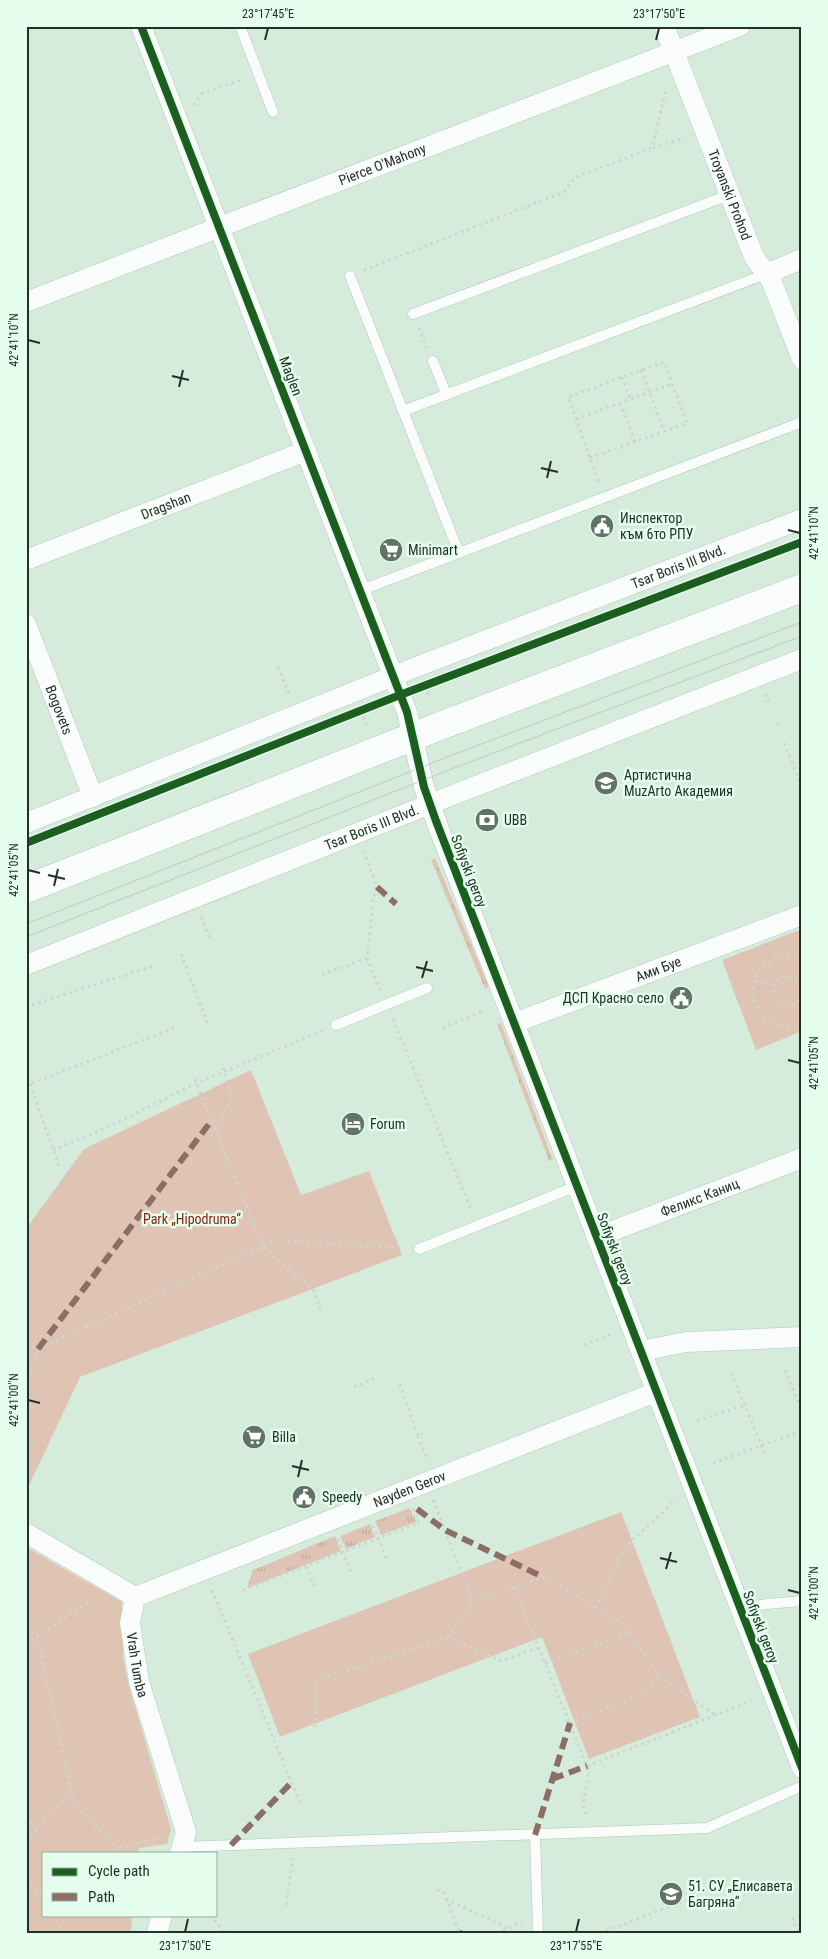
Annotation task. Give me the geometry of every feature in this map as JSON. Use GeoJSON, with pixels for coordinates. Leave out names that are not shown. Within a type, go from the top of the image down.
{"type":"FeatureCollection","features":[{"type":"Feature","properties":{"kind":"main road"},"geometry":{"type":"LineString","coordinates":[[26,889],[413,736],[802,588]]}},
{"type":"Feature","properties":{"kind":"street","name":"Maglen"},"geometry":{"type":"LineString","coordinates":[[141,26],[306,451],[396,686],[413,736]]}},
{"type":"Feature","properties":{"kind":"street","name":"Troyanski Prohod"},"geometry":{"type":"LineString","coordinates":[[664,26],[754,257],[771,280],[802,359]]}},
{"type":"Feature","properties":{"kind":"street","name":"Pierce O'Mahony"},"geometry":{"type":"LineString","coordinates":[[26,302],[740,26]]}},
{"type":"Feature","properties":{"kind":"street"},"geometry":{"type":"LineString","coordinates":[[766,274],[802,259]]}},
{"type":"Feature","properties":{"kind":"street","name":"Dragshan"},"geometry":{"type":"LineString","coordinates":[[26,560],[306,451]]}},
{"type":"Feature","properties":{"kind":"street","name":"Tsar Boris III Blvd."},"geometry":{"type":"LineString","coordinates":[[26,823],[396,686],[802,519]]}},
{"type":"Feature","properties":{"kind":"street","name":"Bogovets"},"geometry":{"type":"LineString","coordinates":[[26,624],[93,797]]}},
{"type":"Feature","properties":{"kind":"street","name":"Tsar Boris III Blvd."},"geometry":{"type":"LineString","coordinates":[[26,965],[430,804],[802,660]]}},
{"type":"Feature","properties":{"kind":"street","name":"Sofiyski geroy"},"geometry":{"type":"LineString","coordinates":[[413,736],[419,769],[430,804],[802,1768]]}},
{"type":"Feature","properties":{"kind":"street","name":"Ами Буе"},"geometry":{"type":"LineString","coordinates":[[514,1023],[802,915]]}},
{"type":"Feature","properties":{"kind":"street","name":"Феликс Каниц"},"geometry":{"type":"LineString","coordinates":[[597,1237],[802,1158]]}},
{"type":"Feature","properties":{"kind":"street"},"geometry":{"type":"LineString","coordinates":[[641,1351],[686,1342],[802,1337]]}},
{"type":"Feature","properties":{"kind":"street","name":"Nayden Gerov"},"geometry":{"type":"LineString","coordinates":[[135,1597],[205,1570],[428,1474],[656,1392]]}},
{"type":"Feature","properties":{"kind":"street"},"geometry":{"type":"LineString","coordinates":[[26,1532],[135,1597]]}},
{"type":"Feature","properties":{"kind":"street","name":"Vrah Tumba"},"geometry":{"type":"LineString","coordinates":[[135,1597],[130,1623],[139,1682],[182,1844]]}},
{"type":"Feature","properties":{"kind":"street"},"geometry":{"type":"LineString","coordinates":[[157,1933],[162,1916]]}},
{"type":"Feature","properties":{"kind":"lane"},"geometry":{"type":"LineString","coordinates":[[240,26],[273,112]]}},
{"type":"Feature","properties":{"kind":"lane"},"geometry":{"type":"LineString","coordinates":[[413,314],[729,195]]}},
{"type":"Feature","properties":{"kind":"lane"},"geometry":{"type":"LineString","coordinates":[[403,411],[766,274]]}},
{"type":"Feature","properties":{"kind":"lane"},"geometry":{"type":"LineString","coordinates":[[350,276],[459,553]]}},
{"type":"Feature","properties":{"kind":"lane"},"geometry":{"type":"LineString","coordinates":[[433,362],[446,394]]}},
{"type":"Feature","properties":{"kind":"lane"},"geometry":{"type":"LineString","coordinates":[[359,591],[802,422]]}},
{"type":"Feature","properties":{"kind":"lane"},"geometry":{"type":"LineString","coordinates":[[336,1025],[427,988]]}},
{"type":"Feature","properties":{"kind":"lane"},"geometry":{"type":"LineString","coordinates":[[419,1249],[577,1186]]}},
{"type":"Feature","properties":{"kind":"lane"},"geometry":{"type":"LineString","coordinates":[[740,1608],[802,1601]]}},
{"type":"Feature","properties":{"kind":"lane"},"geometry":{"type":"LineString","coordinates":[[182,1844],[535,1835],[707,1828],[802,1786]]}},
{"type":"Feature","properties":{"kind":"lane"},"geometry":{"type":"LineString","coordinates":[[535,1835],[538,1933]]}},
{"type":"Feature","properties":{"kind":"path"},"geometry":{"type":"LineString","coordinates":[[652,148],[674,52]]}},
{"type":"Feature","properties":{"kind":"path"},"geometry":{"type":"LineString","coordinates":[[181,127],[201,94],[248,78],[256,68]]}},
{"type":"Feature","properties":{"kind":"path"},"geometry":{"type":"LineString","coordinates":[[350,276],[564,192],[576,177],[652,148],[705,132]]}},
{"type":"Feature","properties":{"kind":"path"},"geometry":{"type":"LineString","coordinates":[[413,314],[433,362]]}},
{"type":"Feature","properties":{"kind":"path"},"geometry":{"type":"LineString","coordinates":[[590,458],[686,423],[664,362],[568,397],[590,458],[605,498]]}},
{"type":"Feature","properties":{"kind":"path"},"geometry":{"type":"LineString","coordinates":[[642,370],[664,432]]}},
{"type":"Feature","properties":{"kind":"path"},"geometry":{"type":"LineString","coordinates":[[622,378],[630,399]]}},
{"type":"Feature","properties":{"kind":"path"},"geometry":{"type":"LineString","coordinates":[[576,419],[672,384]]}},
{"type":"Feature","properties":{"kind":"path"},"geometry":{"type":"LineString","coordinates":[[620,403],[635,442]]}},
{"type":"Feature","properties":{"kind":"path"},"geometry":{"type":"LineString","coordinates":[[278,667],[291,699]]}},
{"type":"Feature","properties":{"kind":"path"},"geometry":{"type":"LineString","coordinates":[[351,714],[361,710],[396,686],[424,686],[434,682]]}},
{"type":"Feature","properties":{"kind":"path"},"geometry":{"type":"LineString","coordinates":[[424,686],[429,695]]}},
{"type":"Feature","properties":{"kind":"path"},"geometry":{"type":"LineString","coordinates":[[361,710],[369,728]]}},
{"type":"Feature","properties":{"kind":"path"},"geometry":{"type":"LineString","coordinates":[[784,743],[802,788]]}},
{"type":"Feature","properties":{"kind":"path"},"geometry":{"type":"LineString","coordinates":[[370,868],[377,887],[373,902],[367,958],[478,1226]]}},
{"type":"Feature","properties":{"kind":"path"},"geometry":{"type":"LineString","coordinates":[[198,910],[211,941]]}},
{"type":"Feature","properties":{"kind":"path"},"geometry":{"type":"LineString","coordinates":[[181,954],[208,1024]]}},
{"type":"Feature","properties":{"kind":"path"},"geometry":{"type":"LineString","coordinates":[[802,957],[778,956],[768,962],[759,970],[754,981],[753,993],[756,1005],[763,1015],[773,1023],[785,1026],[802,1024]]}},
{"type":"Feature","properties":{"kind":"path"},"geometry":{"type":"LineString","coordinates":[[322,975],[367,958]]}},
{"type":"Feature","properties":{"kind":"path"},"geometry":{"type":"LineString","coordinates":[[26,1006],[153,966]]}},
{"type":"Feature","properties":{"kind":"path"},"geometry":{"type":"LineString","coordinates":[[802,984],[796,978],[786,976],[781,978],[775,986],[775,995],[780,1003],[784,1005],[794,1005],[802,998]]}},
{"type":"Feature","properties":{"kind":"path"},"geometry":{"type":"LineString","coordinates":[[754,981],[775,986]]}},
{"type":"Feature","properties":{"kind":"path"},"geometry":{"type":"LineString","coordinates":[[443,1028],[485,1010]]}},
{"type":"Feature","properties":{"kind":"path"},"geometry":{"type":"LineString","coordinates":[[60,1169],[28,1084],[176,1027]]}},
{"type":"Feature","properties":{"kind":"path"},"geometry":{"type":"LineString","coordinates":[[54,1150],[104,1129],[223,1070],[307,1037]]}},
{"type":"Feature","properties":{"kind":"path"},"geometry":{"type":"LineString","coordinates":[[216,1131],[232,1098],[223,1070]]}},
{"type":"Feature","properties":{"kind":"path"},"geometry":{"type":"LineString","coordinates":[[196,1079],[262,1247],[314,1290],[322,1313]]}},
{"type":"Feature","properties":{"kind":"path"},"geometry":{"type":"LineString","coordinates":[[26,1345],[38,1349],[277,1240],[406,1248]]}},
{"type":"Feature","properties":{"kind":"path"},"geometry":{"type":"LineString","coordinates":[[584,1345],[611,1334]]}},
{"type":"Feature","properties":{"kind":"path"},"geometry":{"type":"LineString","coordinates":[[26,1384],[38,1349]]}},
{"type":"Feature","properties":{"kind":"path"},"geometry":{"type":"LineString","coordinates":[[785,1370],[802,1412]]}},
{"type":"Feature","properties":{"kind":"path"},"geometry":{"type":"LineString","coordinates":[[731,1374],[765,1453]]}},
{"type":"Feature","properties":{"kind":"path"},"geometry":{"type":"LineString","coordinates":[[354,1388],[378,1377]]}},
{"type":"Feature","properties":{"kind":"path"},"geometry":{"type":"LineString","coordinates":[[400,1384],[418,1436],[428,1474],[473,1601]]}},
{"type":"Feature","properties":{"kind":"path"},"geometry":{"type":"LineString","coordinates":[[697,1421],[745,1405]]}},
{"type":"Feature","properties":{"kind":"path"},"geometry":{"type":"LineString","coordinates":[[713,1463],[802,1431]]}},
{"type":"Feature","properties":{"kind":"path"},"geometry":{"type":"LineString","coordinates":[[418,1436],[423,1434]]}},
{"type":"Feature","properties":{"kind":"path"},"geometry":{"type":"LineString","coordinates":[[596,1608],[625,1547],[676,1500]]}},
{"type":"Feature","properties":{"kind":"path"},"geometry":{"type":"LineString","coordinates":[[243,1590],[419,1523],[411,1504]]}},
{"type":"Feature","properties":{"kind":"path"},"geometry":{"type":"LineString","coordinates":[[371,1520],[388,1562]]}},
{"type":"Feature","properties":{"kind":"path"},"geometry":{"type":"LineString","coordinates":[[336,1534],[352,1576]]}},
{"type":"Feature","properties":{"kind":"path"},"geometry":{"type":"LineString","coordinates":[[306,1566],[316,1590]]}},
{"type":"Feature","properties":{"kind":"path"},"geometry":{"type":"LineString","coordinates":[[205,1570],[301,1805]]}},
{"type":"Feature","properties":{"kind":"path"},"geometry":{"type":"LineString","coordinates":[[315,1727],[317,1680],[448,1638],[473,1601],[543,1577],[623,1624],[659,1676],[715,1715]]}},
{"type":"Feature","properties":{"kind":"path"},"geometry":{"type":"LineString","coordinates":[[514,1587],[590,1772],[583,1805],[592,1832]]}},
{"type":"Feature","properties":{"kind":"path"},"geometry":{"type":"LineString","coordinates":[[26,1643],[91,1601],[135,1597]]}},
{"type":"Feature","properties":{"kind":"path"},"geometry":{"type":"LineString","coordinates":[[545,1663],[630,1634]]}},
{"type":"Feature","properties":{"kind":"path"},"geometry":{"type":"LineString","coordinates":[[37,1636],[75,1806],[118,1849],[182,1844]]}},
{"type":"Feature","properties":{"kind":"path"},"geometry":{"type":"LineString","coordinates":[[448,1638],[502,1661],[539,1648]]}},
{"type":"Feature","properties":{"kind":"path"},"geometry":{"type":"LineString","coordinates":[[570,1723],[635,1697],[659,1676]]}},
{"type":"Feature","properties":{"kind":"path"},"geometry":{"type":"LineString","coordinates":[[587,1766],[751,1701]]}},
{"type":"Feature","properties":{"kind":"path"},"geometry":{"type":"LineString","coordinates":[[26,1841],[72,1791]]}},
{"type":"Feature","properties":{"kind":"path"},"geometry":{"type":"LineString","coordinates":[[26,1817],[37,1829]]}},
{"type":"Feature","properties":{"kind":"path"},"geometry":{"type":"LineString","coordinates":[[286,1905],[295,1842]]}},
{"type":"Feature","properties":{"kind":"path"},"geometry":{"type":"LineString","coordinates":[[26,1881],[42,1895]]}},
{"type":"Feature","properties":{"kind":"path"},"geometry":{"type":"LineString","coordinates":[[437,1890],[444,1893],[459,1931]]}},
{"type":"Feature","properties":{"kind":"path"},"geometry":{"type":"LineString","coordinates":[[600,1933],[698,1896]]}},
{"type":"Feature","properties":{"kind":"path"},"geometry":{"type":"LineString","coordinates":[[446,1899],[508,1928]]}},
{"type":"Feature","properties":{"kind":"path"},"geometry":{"type":"LineString","coordinates":[[56,1932],[67,1916]]}},
{"type":"Feature","properties":{"kind":"path"},"geometry":{"type":"LineString","coordinates":[[211,1916],[225,1933]]}},
{"type":"Feature","properties":{"kind":"path"},"geometry":{"type":"LineString","coordinates":[[498,1933],[538,1917]]}},
{"type":"Feature","properties":{"kind":"path"},"geometry":{"type":"LineString","coordinates":[[792,1918],[798,1933]]}},
{"type":"Feature","properties":{"kind":"green space"},"geometry":{"type":"Polygon","coordinates":[[[435,858],[489,987],[485,989],[431,860],[435,858]]]}},
{"type":"Feature","properties":{"kind":"green space"},"geometry":{"type":"Polygon","coordinates":[[[802,929],[802,1031],[756,1050],[722,960],[802,929]]]}},
{"type":"Feature","properties":{"kind":"green space"},"geometry":{"type":"Polygon","coordinates":[[[501,1023],[553,1160],[549,1161],[497,1024],[501,1023]]]}},
{"type":"Feature","properties":{"kind":"green space","name":"Park „Hipodruma“"},"geometry":{"type":"Polygon","coordinates":[[[251,1070],[301,1195],[369,1171],[402,1255],[80,1377],[26,1492],[26,1229],[84,1149],[251,1070]]]}},
{"type":"Feature","properties":{"kind":"green space"},"geometry":{"type":"Polygon","coordinates":[[[410,1508],[416,1522],[381,1535],[375,1521],[410,1508]]]}},
{"type":"Feature","properties":{"kind":"green space"},"geometry":{"type":"Polygon","coordinates":[[[621,1512],[700,1717],[589,1759],[542,1637],[280,1737],[248,1654],[621,1512]]]}},
{"type":"Feature","properties":{"kind":"green space"},"geometry":{"type":"Polygon","coordinates":[[[370,1524],[375,1537],[346,1549],[340,1536],[370,1524]]]}},
{"type":"Feature","properties":{"kind":"green space"},"geometry":{"type":"Polygon","coordinates":[[[335,1536],[341,1551],[247,1588],[253,1570],[335,1536]]]}},
{"type":"Feature","properties":{"kind":"green space"},"geometry":{"type":"Polygon","coordinates":[[[26,1547],[122,1602],[123,1657],[128,1683],[171,1829],[167,1844],[139,1848],[139,1852],[42,1852],[42,1916],[132,1916],[131,1933],[26,1933],[26,1547]]]}},
{"type":"Feature","properties":{"kind":"tram line"},"geometry":{"type":"LineString","coordinates":[[26,924],[450,756],[802,622]]}},
{"type":"Feature","properties":{"kind":"tram line"},"geometry":{"type":"LineString","coordinates":[[26,937],[454,768],[802,636]]}},
{"type":"Feature","properties":{"kind":"marked path"},"geometry":{"type":"LineString","coordinates":[[377,887],[396,904]]}},
{"type":"Feature","properties":{"kind":"marked path"},"geometry":{"type":"LineString","coordinates":[[38,1349],[212,1120]]}},
{"type":"Feature","properties":{"kind":"marked path"},"geometry":{"type":"LineString","coordinates":[[417,1509],[445,1530],[543,1577]]}},
{"type":"Feature","properties":{"kind":"marked path"},"geometry":{"type":"LineString","coordinates":[[535,1835],[570,1723]]}},
{"type":"Feature","properties":{"kind":"marked path"},"geometry":{"type":"LineString","coordinates":[[552,1779],[587,1766]]}},
{"type":"Feature","properties":{"kind":"marked path"},"geometry":{"type":"LineString","coordinates":[[231,1845],[292,1782]]}},
{"type":"Feature","properties":{"kind":"cycle path"},"geometry":{"type":"LineString","coordinates":[[141,26],[407,712],[424,787],[436,821],[802,1768]]}},
{"type":"Feature","properties":{"kind":"cycle path"},"geometry":{"type":"LineString","coordinates":[[26,843],[400,695],[802,542]]}},
{"type":"Feature","properties":{"kind":"place","name":"Инспектор към 6то РПУ"},"geometry":{"type":"Point","coordinates":[602,526]}},
{"type":"Feature","properties":{"kind":"place","name":"Minimart"},"geometry":{"type":"Point","coordinates":[391,550]}},
{"type":"Feature","properties":{"kind":"place","name":"Артистична MuzArto Академия"},"geometry":{"type":"Point","coordinates":[606,783]}},
{"type":"Feature","properties":{"kind":"place","name":"UBB"},"geometry":{"type":"Point","coordinates":[487,820]}},
{"type":"Feature","properties":{"kind":"place","name":"ДСП Красно село"},"geometry":{"type":"Point","coordinates":[681,998]}},
{"type":"Feature","properties":{"kind":"place","name":"Forum"},"geometry":{"type":"Point","coordinates":[353,1124]}},
{"type":"Feature","properties":{"kind":"place","name":"Billa"},"geometry":{"type":"Point","coordinates":[254,1437]}},
{"type":"Feature","properties":{"kind":"place","name":"Speedy"},"geometry":{"type":"Point","coordinates":[304,1497]}},
{"type":"Feature","properties":{"kind":"place","name":"51. СУ „Елисавета Багряна“"},"geometry":{"type":"Point","coordinates":[671,1894]}}]}
